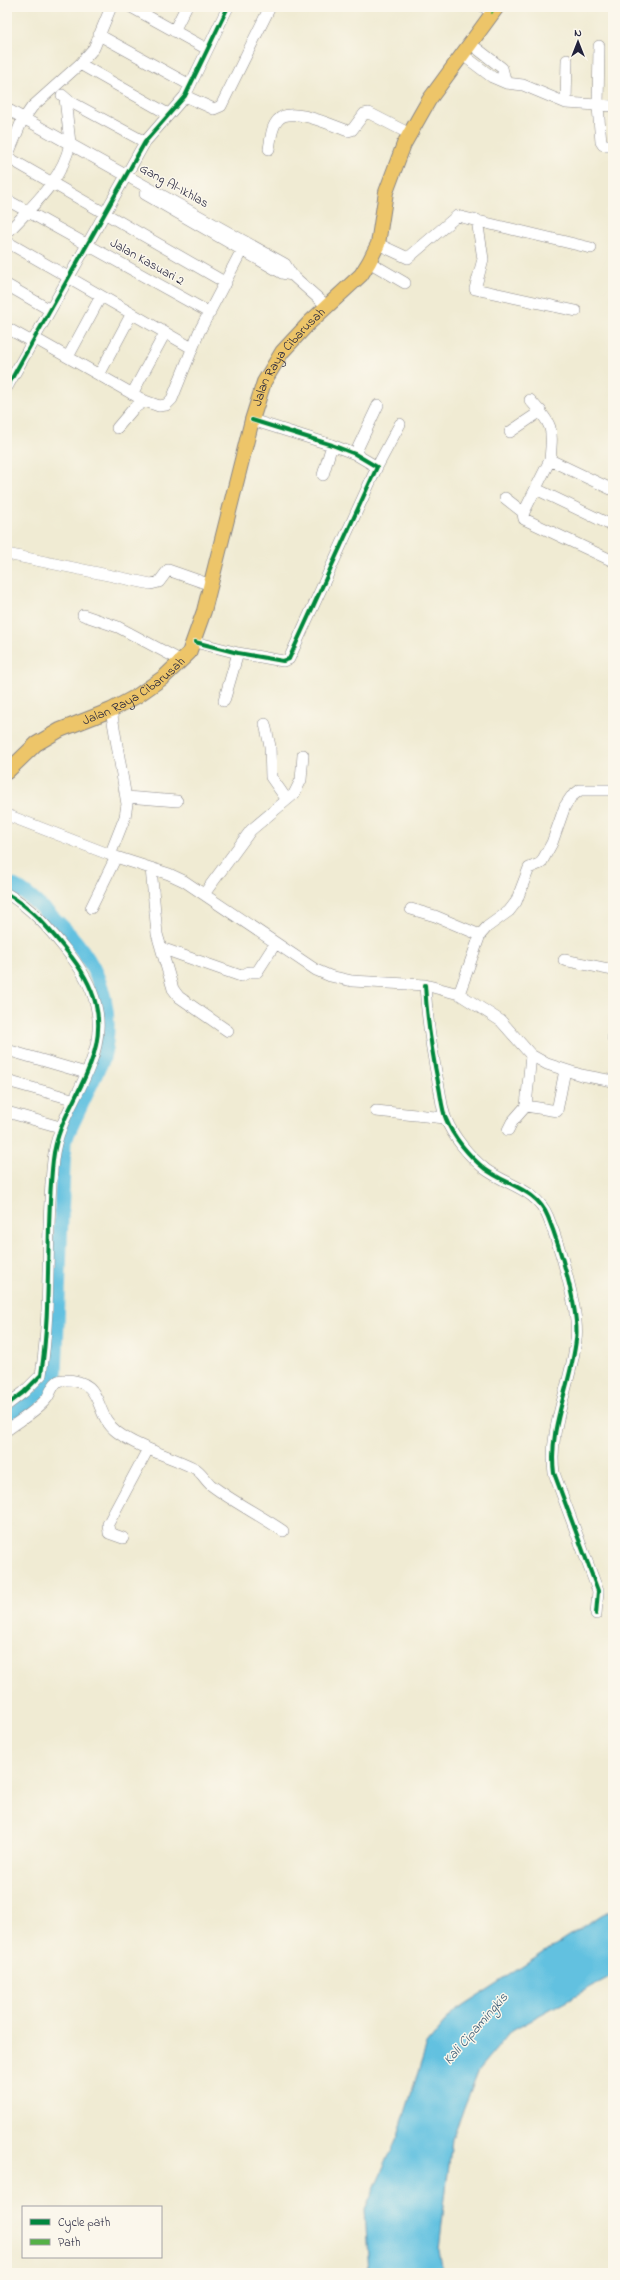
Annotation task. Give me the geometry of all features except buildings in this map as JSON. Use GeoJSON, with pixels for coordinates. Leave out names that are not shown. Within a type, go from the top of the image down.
{"type":"FeatureCollection","features":[{"type":"Feature","properties":{"kind":"main road","name":"Jalan Raya Cibarusah"},"geometry":{"type":"LineString","coordinates":[[7,772],[26,752],[47,736],[70,725],[111,710],[153,686],[182,661],[195,642],[212,585],[252,420],[264,382],[273,364],[294,338],[360,275],[369,262],[378,244],[386,192],[410,134],[428,100],[467,50],[491,9]]}},
{"type":"Feature","properties":{"kind":"street"},"geometry":{"type":"LineString","coordinates":[[111,7],[94,48],[80,64],[17,116],[7,157],[226,283]]}},
{"type":"Feature","properties":{"kind":"street"},"geometry":{"type":"LineString","coordinates":[[131,7],[207,49]]}},
{"type":"Feature","properties":{"kind":"street"},"geometry":{"type":"LineString","coordinates":[[174,31],[186,7]]}},
{"type":"Feature","properties":{"kind":"street"},"geometry":{"type":"LineString","coordinates":[[7,387],[11,371],[33,340],[145,142],[185,96],[228,7]]}},
{"type":"Feature","properties":{"kind":"street"},"geometry":{"type":"LineString","coordinates":[[185,96],[214,109],[221,106],[270,7]]}},
{"type":"Feature","properties":{"kind":"street"},"geometry":{"type":"LineString","coordinates":[[100,35],[190,85]]}},
{"type":"Feature","properties":{"kind":"street"},"geometry":{"type":"LineString","coordinates":[[599,46],[598,107],[601,142],[603,145],[613,145]]}},
{"type":"Feature","properties":{"kind":"street"},"geometry":{"type":"LineString","coordinates":[[467,50],[488,57],[502,68],[506,83]]}},
{"type":"Feature","properties":{"kind":"street"},"geometry":{"type":"LineString","coordinates":[[467,50],[477,66],[492,77],[506,83],[523,85],[566,103],[598,107],[613,106]]}},
{"type":"Feature","properties":{"kind":"street"},"geometry":{"type":"LineString","coordinates":[[477,66],[488,57]]}},
{"type":"Feature","properties":{"kind":"street"},"geometry":{"type":"LineString","coordinates":[[566,103],[567,60]]}},
{"type":"Feature","properties":{"kind":"street"},"geometry":{"type":"LineString","coordinates":[[80,64],[168,114]]}},
{"type":"Feature","properties":{"kind":"street"},"geometry":{"type":"LineString","coordinates":[[57,84],[60,92],[65,98],[145,142]]}},
{"type":"Feature","properties":{"kind":"street"},"geometry":{"type":"LineString","coordinates":[[7,233],[53,183],[69,147],[65,98]]}},
{"type":"Feature","properties":{"kind":"street"},"geometry":{"type":"LineString","coordinates":[[269,149],[276,122],[279,118],[289,115],[299,114],[348,131],[352,130],[364,114],[369,113],[410,134]]}},
{"type":"Feature","properties":{"kind":"street","name":"Gang Al-Ikhlas"},"geometry":{"type":"LineString","coordinates":[[17,116],[244,246],[285,264],[292,275],[328,307]]}},
{"type":"Feature","properties":{"kind":"street","name":"Jalan Kasuari 2"},"geometry":{"type":"LineString","coordinates":[[7,200],[210,313]]}},
{"type":"Feature","properties":{"kind":"street"},"geometry":{"type":"LineString","coordinates":[[378,244],[408,258],[457,216],[591,248]]}},
{"type":"Feature","properties":{"kind":"street"},"geometry":{"type":"LineString","coordinates":[[477,220],[483,259],[475,289],[576,311]]}},
{"type":"Feature","properties":{"kind":"street"},"geometry":{"type":"LineString","coordinates":[[7,242],[192,348]]}},
{"type":"Feature","properties":{"kind":"street"},"geometry":{"type":"LineString","coordinates":[[7,328],[68,357],[145,401],[159,406],[166,405],[172,399],[192,348],[244,246]]}},
{"type":"Feature","properties":{"kind":"street"},"geometry":{"type":"LineString","coordinates":[[369,262],[405,283]]}},
{"type":"Feature","properties":{"kind":"street"},"geometry":{"type":"LineString","coordinates":[[7,285],[50,310]]}},
{"type":"Feature","properties":{"kind":"street"},"geometry":{"type":"LineString","coordinates":[[68,357],[101,296]]}},
{"type":"Feature","properties":{"kind":"street"},"geometry":{"type":"LineString","coordinates":[[98,375],[132,313]]}},
{"type":"Feature","properties":{"kind":"street"},"geometry":{"type":"LineString","coordinates":[[132,394],[165,332]]}},
{"type":"Feature","properties":{"kind":"street"},"geometry":{"type":"LineString","coordinates":[[530,400],[551,425],[550,460],[523,516],[526,520],[613,561]]}},
{"type":"Feature","properties":{"kind":"street"},"geometry":{"type":"LineString","coordinates":[[117,428],[134,408],[145,401]]}},
{"type":"Feature","properties":{"kind":"street"},"geometry":{"type":"LineString","coordinates":[[355,454],[378,405]]}},
{"type":"Feature","properties":{"kind":"street"},"geometry":{"type":"LineString","coordinates":[[510,432],[540,412]]}},
{"type":"Feature","properties":{"kind":"street"},"geometry":{"type":"LineString","coordinates":[[252,420],[332,445],[355,454],[377,467]]}},
{"type":"Feature","properties":{"kind":"street"},"geometry":{"type":"LineString","coordinates":[[195,642],[238,653],[283,661],[289,659],[377,467],[400,424]]}},
{"type":"Feature","properties":{"kind":"street"},"geometry":{"type":"LineString","coordinates":[[323,475],[332,445]]}},
{"type":"Feature","properties":{"kind":"street"},"geometry":{"type":"LineString","coordinates":[[550,460],[613,490]]}},
{"type":"Feature","properties":{"kind":"street"},"geometry":{"type":"LineString","coordinates":[[536,489],[613,526]]}},
{"type":"Feature","properties":{"kind":"street"},"geometry":{"type":"LineString","coordinates":[[504,498],[524,513]]}},
{"type":"Feature","properties":{"kind":"street"},"geometry":{"type":"LineString","coordinates":[[7,554],[151,584],[159,582],[168,570],[212,585]]}},
{"type":"Feature","properties":{"kind":"street"},"geometry":{"type":"LineString","coordinates":[[83,615],[118,627],[182,661]]}},
{"type":"Feature","properties":{"kind":"street"},"geometry":{"type":"LineString","coordinates":[[224,701],[238,653]]}},
{"type":"Feature","properties":{"kind":"street"},"geometry":{"type":"LineString","coordinates":[[91,908],[113,856],[125,817],[126,797],[111,710]]}},
{"type":"Feature","properties":{"kind":"street"},"geometry":{"type":"LineString","coordinates":[[265,724],[270,746],[271,777],[287,800]]}},
{"type":"Feature","properties":{"kind":"street"},"geometry":{"type":"LineString","coordinates":[[204,894],[251,830],[287,800],[299,787],[302,755]]}},
{"type":"Feature","properties":{"kind":"street"},"geometry":{"type":"LineString","coordinates":[[459,994],[480,936],[487,927],[509,911],[516,902],[529,868],[541,863],[552,843],[565,806],[571,797],[580,790],[613,790]]}},
{"type":"Feature","properties":{"kind":"street"},"geometry":{"type":"LineString","coordinates":[[126,797],[178,801]]}},
{"type":"Feature","properties":{"kind":"street"},"geometry":{"type":"LineString","coordinates":[[7,815],[113,856],[151,868],[184,881],[275,944],[316,970],[330,976],[352,981],[425,985],[459,994],[501,1022],[531,1055],[548,1064],[565,1070],[613,1081]]}},
{"type":"Feature","properties":{"kind":"street"},"geometry":{"type":"LineString","coordinates":[[151,868],[154,916],[169,979],[179,997],[228,1031]]}},
{"type":"Feature","properties":{"kind":"street"},"geometry":{"type":"LineString","coordinates":[[7,894],[27,908],[41,921],[82,969],[91,987],[98,1019],[95,1048],[86,1073],[72,1099],[55,1141],[51,1177],[50,1257],[41,1375],[24,1392],[7,1404]]}},
{"type":"Feature","properties":{"kind":"street"},"geometry":{"type":"LineString","coordinates":[[411,909],[435,916],[480,936]]}},
{"type":"Feature","properties":{"kind":"street"},"geometry":{"type":"LineString","coordinates":[[161,948],[241,976],[249,972],[257,972],[275,944]]}},
{"type":"Feature","properties":{"kind":"street"},"geometry":{"type":"LineString","coordinates":[[564,960],[613,970]]}},
{"type":"Feature","properties":{"kind":"street"},"geometry":{"type":"LineString","coordinates":[[425,985],[432,1048],[445,1118],[452,1131],[485,1169],[536,1198],[544,1208],[549,1218],[567,1279],[577,1325],[577,1340],[570,1374],[555,1430],[552,1462],[560,1491],[598,1592],[596,1614]]}},
{"type":"Feature","properties":{"kind":"street"},"geometry":{"type":"LineString","coordinates":[[613,1033],[613,1038]]}},
{"type":"Feature","properties":{"kind":"street"},"geometry":{"type":"LineString","coordinates":[[7,1050],[86,1073]]}},
{"type":"Feature","properties":{"kind":"street"},"geometry":{"type":"LineString","coordinates":[[508,1130],[512,1122],[526,1106],[531,1055]]}},
{"type":"Feature","properties":{"kind":"street"},"geometry":{"type":"LineString","coordinates":[[526,1106],[557,1111],[565,1070]]}},
{"type":"Feature","properties":{"kind":"street"},"geometry":{"type":"LineString","coordinates":[[7,1081],[72,1099]]}},
{"type":"Feature","properties":{"kind":"street"},"geometry":{"type":"LineString","coordinates":[[376,1111],[445,1118]]}},
{"type":"Feature","properties":{"kind":"street"},"geometry":{"type":"LineString","coordinates":[[7,1112],[60,1127]]}},
{"type":"Feature","properties":{"kind":"street"},"geometry":{"type":"LineString","coordinates":[[7,1430],[30,1414],[46,1399],[56,1382],[60,1380],[78,1381],[92,1389],[104,1415],[115,1430],[148,1449],[196,1469],[211,1484],[283,1530]]}},
{"type":"Feature","properties":{"kind":"street"},"geometry":{"type":"LineString","coordinates":[[123,1538],[109,1533],[108,1524],[148,1449]]}},
{"type":"Feature","properties":{"kind":"water","name":"Kali Cipamingkis"},"geometry":{"type":"Polygon","coordinates":[[[613,1910],[613,1975],[512,2030],[479,2070],[452,2139],[439,2249],[443,2273],[369,2273],[365,2210],[398,2135],[427,2044],[454,2011],[603,1914],[613,1910]]]}},
{"type":"Feature","properties":{"kind":"waterway"},"geometry":{"type":"LineString","coordinates":[[7,883],[27,895],[75,941],[87,958],[96,975],[103,994],[107,1014],[107,1035],[103,1058],[64,1141],[55,1376],[51,1382],[7,1421]]}},
{"type":"Feature","properties":{"kind":"marked path"},"geometry":{"type":"LineString","coordinates":[[484,7],[493,13]]}},
{"type":"Feature","properties":{"kind":"cycle path"},"geometry":{"type":"LineString","coordinates":[[7,387],[145,142],[185,96],[228,7]]}},
{"type":"Feature","properties":{"kind":"cycle path"},"geometry":{"type":"LineString","coordinates":[[195,642],[238,653],[283,661],[289,659],[377,467],[355,454],[332,445],[252,420]]}},
{"type":"Feature","properties":{"kind":"cycle path"},"geometry":{"type":"LineString","coordinates":[[7,894],[16,899],[32,912],[53,934],[76,963],[85,976],[91,990],[96,1004],[98,1018],[98,1033],[90,1065],[63,1122],[55,1147],[49,1214],[48,1294],[41,1375],[24,1392],[7,1405]]}},
{"type":"Feature","properties":{"kind":"cycle path"},"geometry":{"type":"LineString","coordinates":[[425,985],[428,1023],[434,1062],[443,1108],[449,1126],[462,1146],[479,1164],[493,1175],[529,1194],[543,1208],[553,1229],[568,1278],[575,1313],[576,1340],[570,1373],[554,1440],[554,1473],[598,1591],[596,1614]]}}]}
